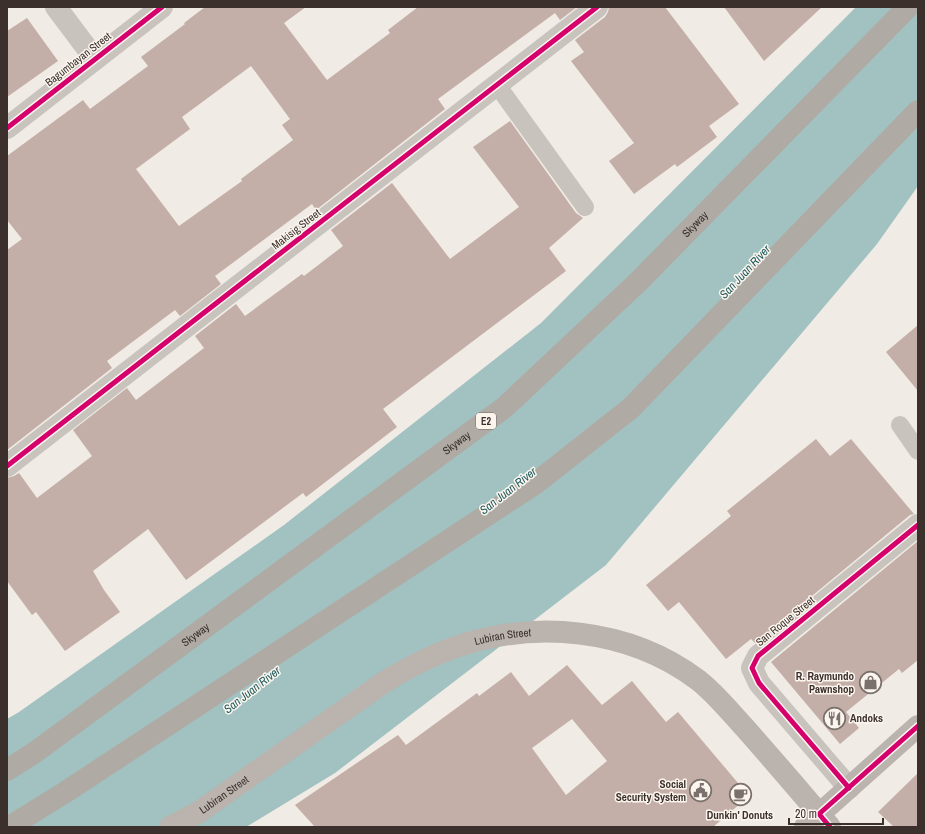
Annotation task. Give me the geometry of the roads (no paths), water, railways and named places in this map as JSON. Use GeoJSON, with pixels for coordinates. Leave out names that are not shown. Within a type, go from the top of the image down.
{"type":"FeatureCollection","features":[{"type":"Feature","properties":{"kind":"highway","name":"Skyway"},"geometry":{"type":"LineString","coordinates":[[7,770],[34,753],[505,407],[638,282],[908,7]]}},
{"type":"Feature","properties":{"kind":"highway"},"geometry":{"type":"LineString","coordinates":[[8,826],[77,784],[536,483],[583,448],[631,408],[918,111]]}},
{"type":"Feature","properties":{"kind":"main road","name":"Lubiran Street"},"geometry":{"type":"LineString","coordinates":[[170,827],[199,812],[383,683],[407,668],[431,657],[467,644],[504,635],[535,632],[565,632],[617,640],[668,660],[700,681],[713,693],[793,782],[818,823]]}},
{"type":"Feature","properties":{"kind":"main road"},"geometry":{"type":"LineString","coordinates":[[818,823],[850,788],[918,726]]}},
{"type":"Feature","properties":{"kind":"main road"},"geometry":{"type":"LineString","coordinates":[[8,826],[12,827]]}},
{"type":"Feature","properties":{"kind":"street"},"geometry":{"type":"LineString","coordinates":[[56,7],[95,59]]}},
{"type":"Feature","properties":{"kind":"street","name":"Bagumbayan Street"},"geometry":{"type":"LineString","coordinates":[[7,128],[162,7]]}},
{"type":"Feature","properties":{"kind":"street","name":"Makisig Street"},"geometry":{"type":"LineString","coordinates":[[7,466],[597,7]]}},
{"type":"Feature","properties":{"kind":"street","name":"San Roque Street"},"geometry":{"type":"LineString","coordinates":[[850,788],[758,683],[752,668],[758,656],[918,525]]}},
{"type":"Feature","properties":{"kind":"lane"},"geometry":{"type":"LineString","coordinates":[[497,85],[585,207]]}},
{"type":"Feature","properties":{"kind":"lane"},"geometry":{"type":"LineString","coordinates":[[900,425],[918,450]]}},
{"type":"Feature","properties":{"kind":"water","name":"San Juan River"},"geometry":{"type":"Polygon","coordinates":[[[856,7],[918,7],[918,186],[877,244],[606,565],[335,773],[246,827],[7,827],[7,719],[284,525],[541,323],[856,7]]]}},
{"type":"Feature","properties":{"kind":"place","name":"R. Raymundo Pawnshop"},"geometry":{"type":"Point","coordinates":[870,682]}},
{"type":"Feature","properties":{"kind":"place","name":"Andoks"},"geometry":{"type":"Point","coordinates":[835,718]}},
{"type":"Feature","properties":{"kind":"place","name":"Social Security System"},"geometry":{"type":"Point","coordinates":[701,790]}},
{"type":"Feature","properties":{"kind":"place","name":"Dunkin' Donuts"},"geometry":{"type":"Point","coordinates":[740,795]}}]}
